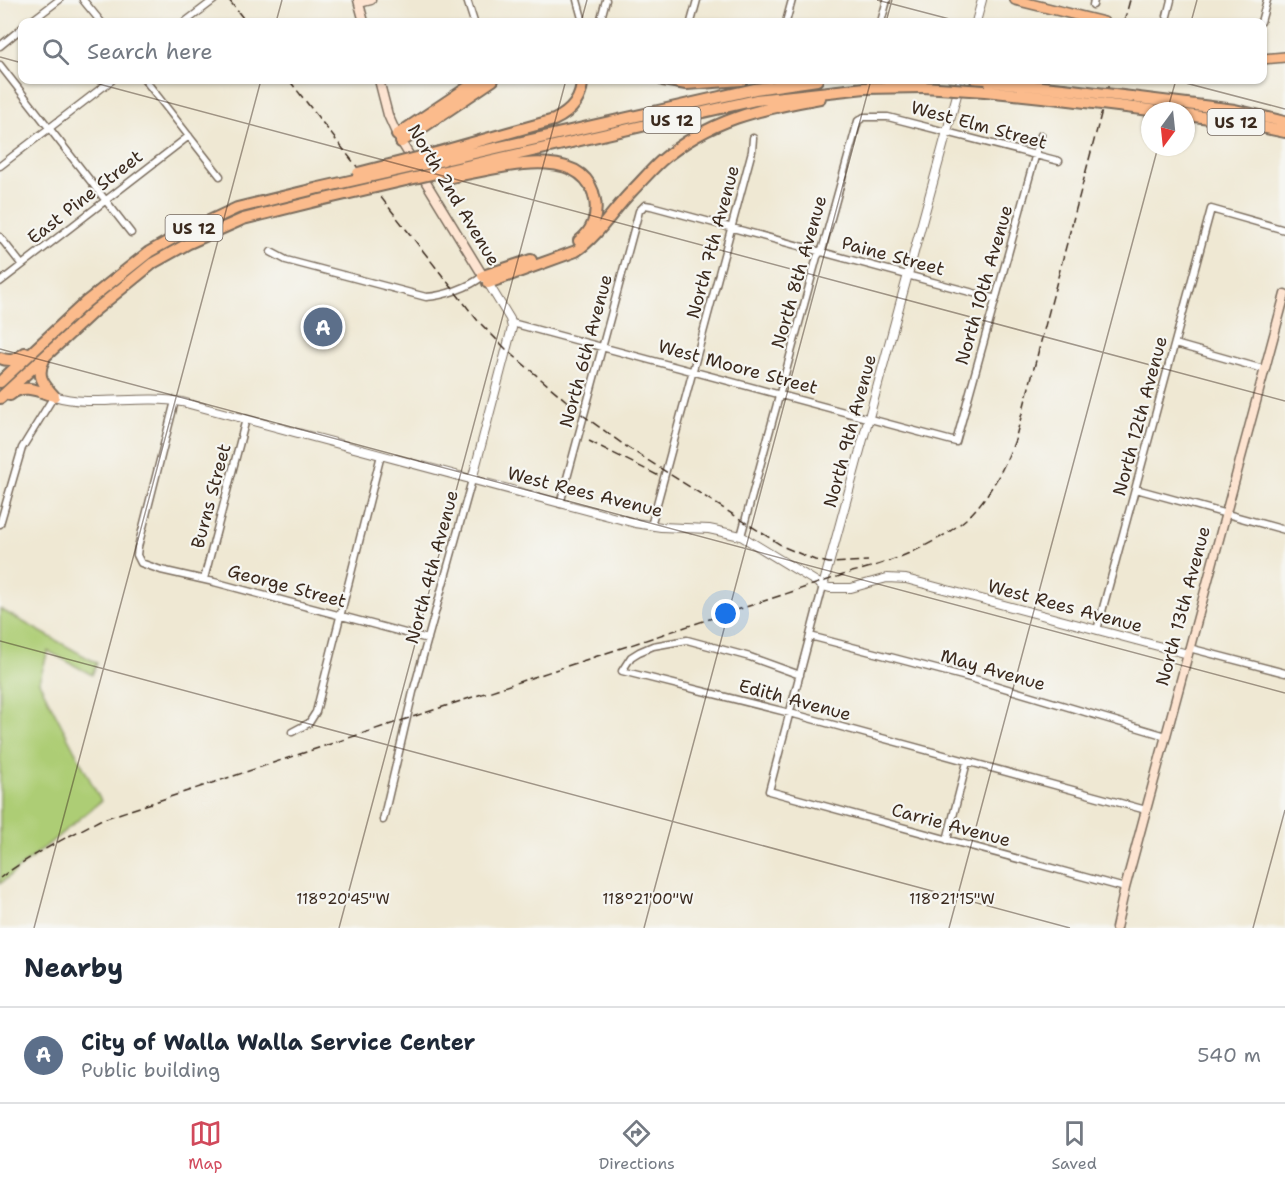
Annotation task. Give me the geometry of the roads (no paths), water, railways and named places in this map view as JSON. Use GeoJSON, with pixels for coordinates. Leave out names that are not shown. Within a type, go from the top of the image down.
{"type":"FeatureCollection","features":[{"type":"Feature","properties":{"kind":"highway"},"geometry":{"type":"LineString","coordinates":[[399,139],[474,84]]}},
{"type":"Feature","properties":{"kind":"highway"},"geometry":{"type":"LineString","coordinates":[[399,139],[487,84]]}},
{"type":"Feature","properties":{"kind":"highway"},"geometry":{"type":"LineString","coordinates":[[442,156],[567,114],[576,102],[582,84]]}},
{"type":"Feature","properties":{"kind":"highway","name":"US 12"},"geometry":{"type":"LineString","coordinates":[[0,382],[86,302],[149,252],[237,208],[442,156],[755,89],[789,84]]}},
{"type":"Feature","properties":{"kind":"highway"},"geometry":{"type":"LineString","coordinates":[[482,280],[576,251],[588,243],[629,194],[660,162],[717,125],[746,113],[769,107],[824,97],[869,94],[897,86]]}},
{"type":"Feature","properties":{"kind":"highway","name":"US 12"},"geometry":{"type":"LineString","coordinates":[[0,398],[94,311],[153,263],[189,243],[243,219],[390,184],[450,173],[756,100],[897,86],[986,86],[1133,102],[1235,110],[1285,122]]}},
{"type":"Feature","properties":{"kind":"highway","name":"US 12"},"geometry":{"type":"LineString","coordinates":[[1133,102],[1141,105]]}},
{"type":"Feature","properties":{"kind":"highway","name":"US 12"},"geometry":{"type":"LineString","coordinates":[[1195,116],[1233,121],[1285,132]]}},
{"type":"Feature","properties":{"kind":"highway"},"geometry":{"type":"LineString","coordinates":[[450,173],[550,163],[565,165],[576,171],[593,191],[596,215],[591,228],[582,238],[569,247],[482,280]]}},
{"type":"Feature","properties":{"kind":"highway"},"geometry":{"type":"LineString","coordinates":[[0,358],[16,359],[69,317]]}},
{"type":"Feature","properties":{"kind":"highway"},"geometry":{"type":"LineString","coordinates":[[48,354],[42,363],[40,375],[41,380],[54,396]]}},
{"type":"Feature","properties":{"kind":"highway"},"geometry":{"type":"LineString","coordinates":[[0,403],[22,388],[32,388],[54,396]]}},
{"type":"Feature","properties":{"kind":"main road"},"geometry":{"type":"LineString","coordinates":[[363,18],[358,2],[371,0]]}},
{"type":"Feature","properties":{"kind":"main road"},"geometry":{"type":"LineString","coordinates":[[1015,0],[1088,18]]}},
{"type":"Feature","properties":{"kind":"main road"},"geometry":{"type":"LineString","coordinates":[[1267,59],[1285,57]]}},
{"type":"Feature","properties":{"kind":"main road","name":"North 2nd Avenue"},"geometry":{"type":"LineString","coordinates":[[380,84],[388,115],[399,139],[482,280]]}},
{"type":"Feature","properties":{"kind":"main road","name":"North 13th Avenue"},"geometry":{"type":"LineString","coordinates":[[1116,928],[1263,369],[1285,294]]}},
{"type":"Feature","properties":{"kind":"street"},"geometry":{"type":"LineString","coordinates":[[35,18],[59,0]]}},
{"type":"Feature","properties":{"kind":"street"},"geometry":{"type":"LineString","coordinates":[[83,0],[98,18]]}},
{"type":"Feature","properties":{"kind":"street"},"geometry":{"type":"LineString","coordinates":[[190,18],[214,0]]}},
{"type":"Feature","properties":{"kind":"street"},"geometry":{"type":"LineString","coordinates":[[467,0],[473,18]]}},
{"type":"Feature","properties":{"kind":"street"},"geometry":{"type":"LineString","coordinates":[[578,0],[582,18]]}},
{"type":"Feature","properties":{"kind":"street"},"geometry":{"type":"LineString","coordinates":[[601,18],[606,0]]}},
{"type":"Feature","properties":{"kind":"street"},"geometry":{"type":"LineString","coordinates":[[692,18],[697,0]]}},
{"type":"Feature","properties":{"kind":"street"},"geometry":{"type":"LineString","coordinates":[[787,18],[792,0]]}},
{"type":"Feature","properties":{"kind":"street"},"geometry":{"type":"LineString","coordinates":[[882,18],[887,0]]}},
{"type":"Feature","properties":{"kind":"street"},"geometry":{"type":"LineString","coordinates":[[977,18],[982,0]]}},
{"type":"Feature","properties":{"kind":"street"},"geometry":{"type":"LineString","coordinates":[[1167,16],[1171,0]]}},
{"type":"Feature","properties":{"kind":"street"},"geometry":{"type":"LineString","coordinates":[[1262,18],[1267,0]]}},
{"type":"Feature","properties":{"kind":"street"},"geometry":{"type":"LineString","coordinates":[[0,46],[18,31]]}},
{"type":"Feature","properties":{"kind":"street"},"geometry":{"type":"LineString","coordinates":[[0,65],[131,233]]}},
{"type":"Feature","properties":{"kind":"street"},"geometry":{"type":"LineString","coordinates":[[0,166],[107,84]]}},
{"type":"Feature","properties":{"kind":"street"},"geometry":{"type":"LineString","coordinates":[[148,84],[220,176]]}},
{"type":"Feature","properties":{"kind":"street","name":"North 9th Avenue"},"geometry":{"type":"LineString","coordinates":[[769,792],[960,84]]}},
{"type":"Feature","properties":{"kind":"street","name":"West Elm Street"},"geometry":{"type":"LineString","coordinates":[[858,121],[871,116],[888,117],[1059,161]]}},
{"type":"Feature","properties":{"kind":"street","name":"North 8th Avenue"},"geometry":{"type":"LineString","coordinates":[[741,536],[817,257],[858,121]]}},
{"type":"Feature","properties":{"kind":"street","name":"North 10th Avenue"},"geometry":{"type":"LineString","coordinates":[[956,442],[1041,135]]}},
{"type":"Feature","properties":{"kind":"street","name":"East Pine Street"},"geometry":{"type":"LineString","coordinates":[[0,282],[189,136]]}},
{"type":"Feature","properties":{"kind":"street","name":"North 7th Avenue"},"geometry":{"type":"LineString","coordinates":[[651,526],[752,151],[753,138]]}},
{"type":"Feature","properties":{"kind":"street","name":"Paine Street"},"geometry":{"type":"LineString","coordinates":[[643,207],[651,206],[732,227],[996,299]]}},
{"type":"Feature","properties":{"kind":"street","name":"North 6th Avenue"},"geometry":{"type":"LineString","coordinates":[[560,504],[639,211],[643,207]]}},
{"type":"Feature","properties":{"kind":"street","name":"North 12th Avenue"},"geometry":{"type":"LineString","coordinates":[[1097,630],[1211,209],[1285,230]]}},
{"type":"Feature","properties":{"kind":"street"},"geometry":{"type":"LineString","coordinates":[[0,237],[22,265]]}},
{"type":"Feature","properties":{"kind":"street"},"geometry":{"type":"LineString","coordinates":[[271,252],[286,260],[426,297],[482,280]]}},
{"type":"Feature","properties":{"kind":"street","name":"North 2nd Avenue"},"geometry":{"type":"LineString","coordinates":[[482,280],[512,323]]}},
{"type":"Feature","properties":{"kind":"street","name":"West Moore Street"},"geometry":{"type":"LineString","coordinates":[[512,323],[956,442]]}},
{"type":"Feature","properties":{"kind":"street","name":"North 4th Avenue"},"geometry":{"type":"LineString","coordinates":[[383,820],[413,692],[472,480],[512,323]]}},
{"type":"Feature","properties":{"kind":"street"},"geometry":{"type":"LineString","coordinates":[[1175,344],[1263,369]]}},
{"type":"Feature","properties":{"kind":"street"},"geometry":{"type":"LineString","coordinates":[[0,524],[22,448],[54,396]]}},
{"type":"Feature","properties":{"kind":"street","name":"West Rees Avenue"},"geometry":{"type":"LineString","coordinates":[[54,396],[78,400],[146,398],[175,401],[560,504],[651,526],[709,528],[741,536],[823,586],[851,588],[887,579],[906,579],[1097,630],[1285,673]]}},
{"type":"Feature","properties":{"kind":"street","name":"George Street"},"geometry":{"type":"LineString","coordinates":[[175,401],[138,547],[139,561],[146,566],[204,579],[428,639]]}},
{"type":"Feature","properties":{"kind":"street","name":"Burns Street"},"geometry":{"type":"LineString","coordinates":[[204,579],[246,420]]}},
{"type":"Feature","properties":{"kind":"street"},"geometry":{"type":"LineString","coordinates":[[292,732],[306,726],[313,719],[381,456]]}},
{"type":"Feature","properties":{"kind":"street"},"geometry":{"type":"LineString","coordinates":[[1136,489],[1285,530]]}},
{"type":"Feature","properties":{"kind":"street","name":"May Avenue"},"geometry":{"type":"LineString","coordinates":[[810,636],[974,680],[1166,736]]}},
{"type":"Feature","properties":{"kind":"street","name":"Edith Avenue"},"geometry":{"type":"LineString","coordinates":[[800,675],[750,657],[687,640],[653,646],[639,652],[631,657],[622,671],[790,713],[1146,810]]}},
{"type":"Feature","properties":{"kind":"street"},"geometry":{"type":"LineString","coordinates":[[947,840],[967,762]]}},
{"type":"Feature","properties":{"kind":"street","name":"Carrie Avenue"},"geometry":{"type":"LineString","coordinates":[[769,792],[1125,888]]}},
{"type":"Feature","properties":{"kind":"railway"},"geometry":{"type":"LineString","coordinates":[[229,0],[243,18]]}},
{"type":"Feature","properties":{"kind":"railway"},"geometry":{"type":"LineString","coordinates":[[1125,18],[1130,0]]}},
{"type":"Feature","properties":{"kind":"railway"},"geometry":{"type":"LineString","coordinates":[[292,84],[478,321],[507,350],[584,416],[624,445],[784,547],[815,560],[829,563],[868,561]]}},
{"type":"Feature","properties":{"kind":"railway"},"geometry":{"type":"LineString","coordinates":[[0,878],[36,854],[100,820],[882,564],[927,545],[954,528],[974,511],[989,492],[1015,440],[1109,84]]}},
{"type":"Feature","properties":{"kind":"railway"},"geometry":{"type":"LineString","coordinates":[[589,441],[661,477]]}},
{"type":"Feature","properties":{"kind":"place","name":"City of Walla Walla Service Center"},"geometry":{"type":"Point","coordinates":[323,327]}}]}
